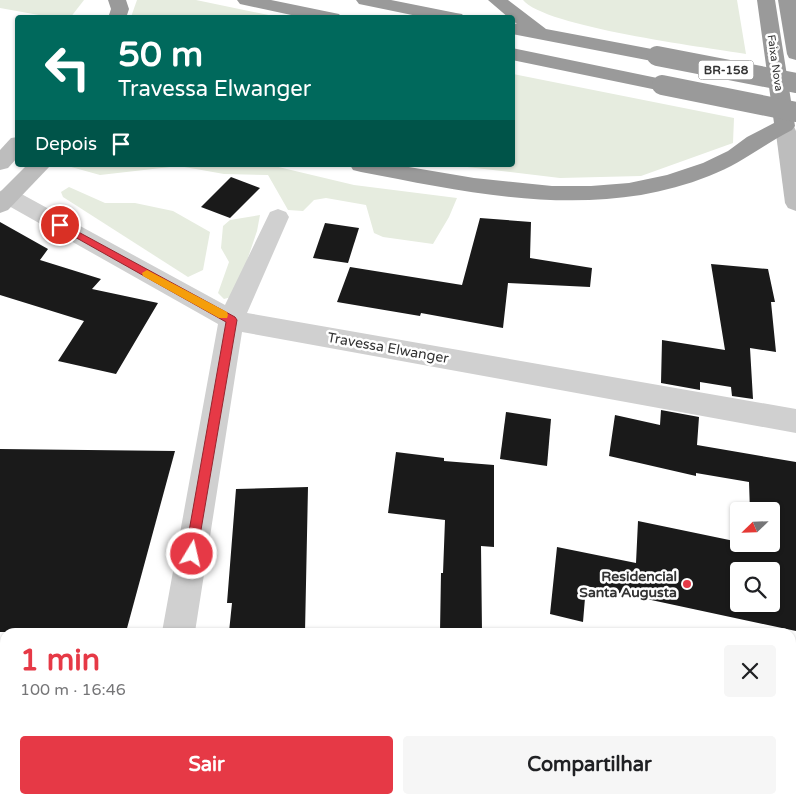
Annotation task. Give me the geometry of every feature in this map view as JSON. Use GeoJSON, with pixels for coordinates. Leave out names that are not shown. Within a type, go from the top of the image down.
{"type":"FeatureCollection","features":[{"type":"Feature","properties":{"kind":"highway"},"geometry":{"type":"LineString","coordinates":[[117,0],[120,9],[118,15]]}},
{"type":"Feature","properties":{"kind":"highway"},"geometry":{"type":"LineString","coordinates":[[246,0],[318,15]]}},
{"type":"Feature","properties":{"kind":"highway"},"geometry":{"type":"LineString","coordinates":[[365,0],[441,15]]}},
{"type":"Feature","properties":{"kind":"highway"},"geometry":{"type":"LineString","coordinates":[[497,0],[541,34]]}},
{"type":"Feature","properties":{"kind":"highway","name":"Faixa Nova"},"geometry":{"type":"LineString","coordinates":[[766,0],[790,119]]}},
{"type":"Feature","properties":{"kind":"highway","name":"Faixa Nova"},"geometry":{"type":"LineString","coordinates":[[788,1],[796,54]]}},
{"type":"Feature","properties":{"kind":"highway","name":"BR-158"},"geometry":{"type":"LineString","coordinates":[[515,29],[796,83]]}},
{"type":"Feature","properties":{"kind":"highway","name":"BR-158"},"geometry":{"type":"LineString","coordinates":[[515,55],[662,85],[790,119]]}},
{"type":"Feature","properties":{"kind":"highway"},"geometry":{"type":"LineString","coordinates":[[371,167],[469,186],[515,191],[581,193],[624,190],[665,183],[738,155],[753,142],[790,119]]}},
{"type":"Feature","properties":{"kind":"main road"},"geometry":{"type":"LineString","coordinates":[[790,119],[796,203]]}},
{"type":"Feature","properties":{"kind":"main road"},"geometry":{"type":"LineString","coordinates":[[0,163],[15,146]]}},
{"type":"Feature","properties":{"kind":"main road"},"geometry":{"type":"LineString","coordinates":[[4,200],[38,167]]}},
{"type":"Feature","properties":{"kind":"street","name":"Travessa Elwanger"},"geometry":{"type":"LineString","coordinates":[[4,200],[231,320],[796,421]]}},
{"type":"Feature","properties":{"kind":"street"},"geometry":{"type":"LineString","coordinates":[[179,628],[231,320],[278,217]]}},
{"type":"Feature","properties":{"kind":"shaded area"},"geometry":{"type":"Polygon","coordinates":[[[0,0],[84,0],[72,15],[39,15],[0,8],[0,0]]]}},
{"type":"Feature","properties":{"kind":"shaded area"},"geometry":{"type":"Polygon","coordinates":[[[137,0],[196,0],[268,15],[132,15],[137,0]]]}},
{"type":"Feature","properties":{"kind":"shaded area"},"geometry":{"type":"Polygon","coordinates":[[[523,0],[737,0],[746,54],[663,41],[592,27],[561,19],[537,10],[523,0]]]}},
{"type":"Feature","properties":{"kind":"shaded area"},"geometry":{"type":"Polygon","coordinates":[[[515,74],[734,118],[733,143],[641,176],[560,178],[467,167],[515,167],[515,74]]]}},
{"type":"Feature","properties":{"kind":"shaded area"},"geometry":{"type":"Polygon","coordinates":[[[71,167],[170,167],[100,175],[71,167]]]}},
{"type":"Feature","properties":{"kind":"shaded area"},"geometry":{"type":"Polygon","coordinates":[[[185,167],[278,167],[354,185],[457,198],[449,217],[433,244],[383,237],[374,233],[366,205],[326,198],[314,200],[303,211],[288,210],[268,175],[224,174],[185,167]]]}},
{"type":"Feature","properties":{"kind":"shaded area"},"geometry":{"type":"Polygon","coordinates":[[[69,187],[105,203],[135,203],[173,211],[210,232],[203,270],[188,277],[63,197],[61,192],[69,187]]]}},
{"type":"Feature","properties":{"kind":"shaded area"},"geometry":{"type":"Polygon","coordinates":[[[260,215],[257,231],[235,296],[224,299],[218,293],[229,262],[221,248],[223,226],[230,220],[260,215]]]}},
{"type":"Feature","properties":{"kind":"building"},"geometry":{"type":"Polygon","coordinates":[[[231,177],[260,188],[230,218],[201,207],[231,177]]]}},
{"type":"Feature","properties":{"kind":"building"},"geometry":{"type":"Polygon","coordinates":[[[480,218],[531,222],[530,258],[592,268],[590,287],[508,283],[503,328],[421,313],[420,316],[337,302],[350,267],[462,285],[480,218]]]}},
{"type":"Feature","properties":{"kind":"building"},"geometry":{"type":"Polygon","coordinates":[[[0,222],[48,249],[40,260],[101,279],[92,289],[158,303],[116,374],[58,361],[84,321],[0,295],[0,222]]]}},
{"type":"Feature","properties":{"kind":"building"},"geometry":{"type":"Polygon","coordinates":[[[325,223],[359,228],[348,263],[313,258],[325,223]]]}},
{"type":"Feature","properties":{"kind":"building"},"geometry":{"type":"Polygon","coordinates":[[[711,264],[768,269],[775,302],[771,302],[776,352],[750,348],[753,399],[732,396],[731,387],[700,382],[700,390],[661,383],[662,340],[725,350],[711,264]]]}},
{"type":"Feature","properties":{"kind":"building"},"geometry":{"type":"Polygon","coordinates":[[[661,410],[699,417],[697,445],[796,462],[796,628],[782,628],[586,586],[583,622],[550,614],[557,547],[636,563],[638,521],[730,540],[730,552],[780,552],[780,502],[750,502],[749,482],[696,473],[696,476],[609,456],[615,415],[660,425],[661,410]]]}},
{"type":"Feature","properties":{"kind":"building"},"geometry":{"type":"Polygon","coordinates":[[[506,412],[551,419],[547,466],[500,459],[506,412]]]}},
{"type":"Feature","properties":{"kind":"building"},"geometry":{"type":"Polygon","coordinates":[[[0,449],[175,451],[127,628],[0,628],[0,449]]]}},
{"type":"Feature","properties":{"kind":"building"},"geometry":{"type":"Polygon","coordinates":[[[396,452],[444,458],[444,461],[494,465],[494,547],[481,546],[482,628],[440,628],[441,573],[443,573],[445,520],[388,513],[396,452]]]}},
{"type":"Feature","properties":{"kind":"building"},"geometry":{"type":"Polygon","coordinates":[[[308,487],[305,628],[229,628],[232,603],[227,603],[236,489],[308,487]]]}},
{"type":"Feature","properties":{"kind":"slow traffic"},"geometry":{"type":"LineString","coordinates":[[147,273],[223,315]]}},
{"type":"Feature","properties":{"kind":"place","name":"Residencial Santa Augusta"},"geometry":{"type":"Point","coordinates":[687,584]}},
{"type":"Feature","properties":{"kind":"route"},"geometry":{"type":"LineString","coordinates":[[60,225],[231,320],[192,554]]}}]}
